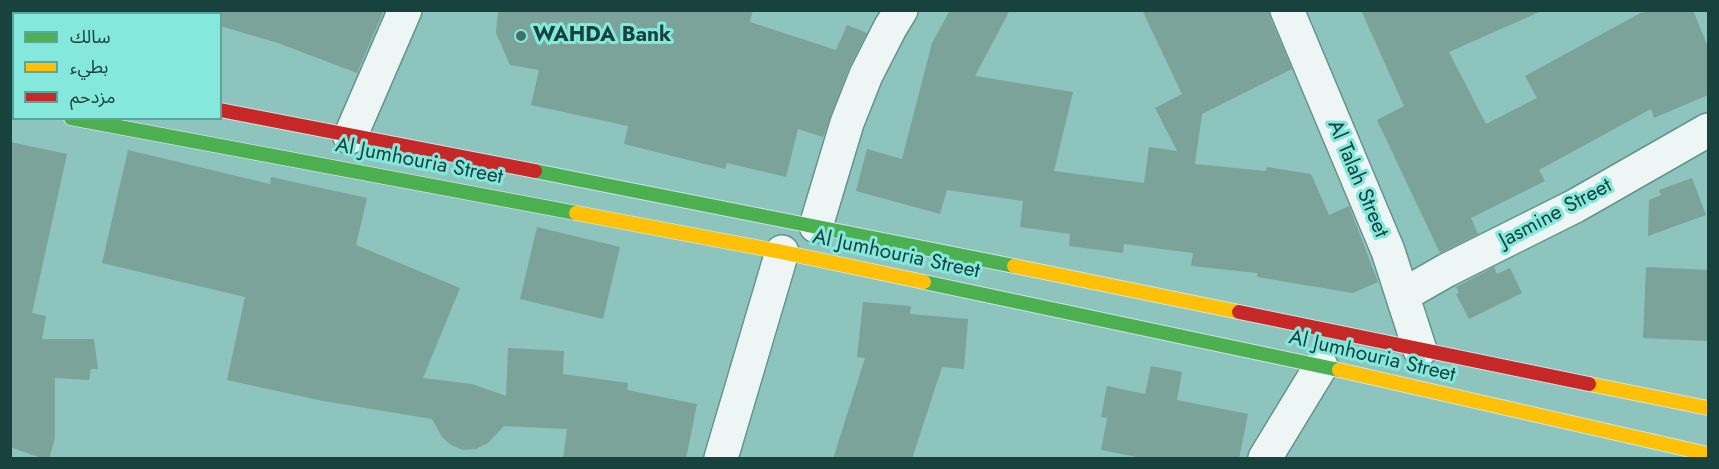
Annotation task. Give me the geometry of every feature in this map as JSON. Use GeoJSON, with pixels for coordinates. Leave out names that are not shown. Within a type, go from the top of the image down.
{"type":"FeatureCollection","features":[{"type":"Feature","properties":{"kind":"main road","name":"Al Jumhouria Street"},"geometry":{"type":"LineString","coordinates":[[222,110],[816,226],[1708,408]]}},
{"type":"Feature","properties":{"kind":"main road","name":"Al Jumhouria Street"},"geometry":{"type":"LineString","coordinates":[[82,120],[782,252],[1321,366],[1708,454]]}},
{"type":"Feature","properties":{"kind":"street"},"geometry":{"type":"LineString","coordinates":[[350,137],[405,10]]}},
{"type":"Feature","properties":{"kind":"street"},"geometry":{"type":"LineString","coordinates":[[816,226],[847,123],[867,75],[901,10]]}},
{"type":"Feature","properties":{"kind":"street","name":"Al Talah Street"},"geometry":{"type":"LineString","coordinates":[[1287,10],[1388,251],[1420,350]]}},
{"type":"Feature","properties":{"kind":"street","name":"Jasmine Street"},"geometry":{"type":"LineString","coordinates":[[1403,295],[1575,206],[1708,130]]}},
{"type":"Feature","properties":{"kind":"street"},"geometry":{"type":"LineString","coordinates":[[721,459],[782,252]]}},
{"type":"Feature","properties":{"kind":"street"},"geometry":{"type":"LineString","coordinates":[[1265,459],[1321,366]]}},
{"type":"Feature","properties":{"kind":"building"},"geometry":{"type":"Polygon","coordinates":[[[194,10],[384,10],[357,73],[278,43],[222,27],[222,12],[194,12],[194,10]]]}},
{"type":"Feature","properties":{"kind":"building"},"geometry":{"type":"Polygon","coordinates":[[[498,10],[753,10],[750,22],[836,50],[847,25],[867,33],[849,68],[823,137],[798,129],[786,177],[727,163],[725,169],[624,144],[628,126],[531,105],[539,70],[510,65],[496,33],[498,10]]]}},
{"type":"Feature","properties":{"kind":"building"},"geometry":{"type":"Polygon","coordinates":[[[950,10],[1010,10],[975,76],[1073,92],[1054,171],[1144,183],[1149,147],[1177,151],[1155,108],[1182,94],[1142,10],[1269,10],[1292,69],[1202,114],[1195,164],[1266,171],[1267,167],[1311,174],[1329,215],[1349,206],[1378,282],[1353,293],[1257,277],[1257,273],[1191,266],[1193,253],[1124,244],[1123,253],[1069,246],[1070,234],[1020,227],[1023,201],[947,190],[940,214],[856,191],[867,149],[902,159],[932,43],[950,10]]]}},
{"type":"Feature","properties":{"kind":"building"},"geometry":{"type":"Polygon","coordinates":[[[1361,10],[1544,10],[1449,52],[1486,124],[1537,98],[1525,76],[1646,10],[1693,10],[1708,47],[1708,95],[1654,118],[1651,109],[1539,170],[1545,181],[1471,218],[1478,234],[1440,253],[1377,120],[1404,106],[1361,10]]]}},
{"type":"Feature","properties":{"kind":"building"},"geometry":{"type":"Polygon","coordinates":[[[10,142],[67,154],[32,313],[46,316],[42,339],[94,339],[98,369],[91,369],[89,380],[55,378],[55,438],[49,459],[10,447],[10,142]]]}},
{"type":"Feature","properties":{"kind":"building"},"geometry":{"type":"Polygon","coordinates":[[[128,150],[270,184],[271,177],[367,198],[356,245],[460,288],[423,378],[472,384],[506,396],[508,348],[564,351],[563,374],[628,383],[627,390],[697,404],[686,459],[563,459],[567,429],[504,426],[488,443],[476,449],[463,450],[451,445],[442,437],[432,419],[323,401],[227,380],[245,297],[102,263],[128,150]]]}},
{"type":"Feature","properties":{"kind":"building"},"geometry":{"type":"Polygon","coordinates":[[[1692,178],[1706,215],[1648,236],[1649,200],[1661,195],[1659,190],[1692,178]]]}},
{"type":"Feature","properties":{"kind":"building"},"geometry":{"type":"Polygon","coordinates":[[[537,227],[620,247],[603,319],[520,299],[537,227]]]}},
{"type":"Feature","properties":{"kind":"building"},"geometry":{"type":"Polygon","coordinates":[[[1494,267],[1497,274],[1510,268],[1522,293],[1469,319],[1456,294],[1459,293],[1456,287],[1494,267]]]}},
{"type":"Feature","properties":{"kind":"building"},"geometry":{"type":"Polygon","coordinates":[[[1646,267],[1708,270],[1708,341],[1643,338],[1646,267]]]}},
{"type":"Feature","properties":{"kind":"building"},"geometry":{"type":"Polygon","coordinates":[[[863,302],[911,306],[910,314],[968,319],[964,369],[942,367],[912,459],[833,459],[865,358],[857,357],[863,302]]]}},
{"type":"Feature","properties":{"kind":"building"},"geometry":{"type":"Polygon","coordinates":[[[1151,366],[1182,372],[1177,400],[1248,414],[1239,459],[1147,459],[1101,450],[1107,418],[1101,417],[1107,386],[1145,394],[1151,366]]]}},
{"type":"Feature","properties":{"kind":"traffic: fast"},"geometry":{"type":"LineString","coordinates":[[82,120],[576,213]]}},
{"type":"Feature","properties":{"kind":"traffic: fast"},"geometry":{"type":"LineString","coordinates":[[535,171],[1014,266]]}},
{"type":"Feature","properties":{"kind":"traffic: fast"},"geometry":{"type":"LineString","coordinates":[[924,282],[1339,370]]}},
{"type":"Feature","properties":{"kind":"traffic: slow"},"geometry":{"type":"LineString","coordinates":[[576,213],[782,252],[924,282]]}},
{"type":"Feature","properties":{"kind":"traffic: slow"},"geometry":{"type":"LineString","coordinates":[[1014,266],[1239,312]]}},
{"type":"Feature","properties":{"kind":"traffic: slow"},"geometry":{"type":"LineString","coordinates":[[1339,370],[1708,454]]}},
{"type":"Feature","properties":{"kind":"traffic: slow"},"geometry":{"type":"LineString","coordinates":[[1589,384],[1708,408]]}},
{"type":"Feature","properties":{"kind":"traffic: jam"},"geometry":{"type":"LineString","coordinates":[[222,110],[535,171]]}},
{"type":"Feature","properties":{"kind":"traffic: jam"},"geometry":{"type":"LineString","coordinates":[[1239,312],[1589,384]]}},
{"type":"Feature","properties":{"kind":"place","name":"WAHDA Bank"},"geometry":{"type":"Point","coordinates":[521,36]}}]}
